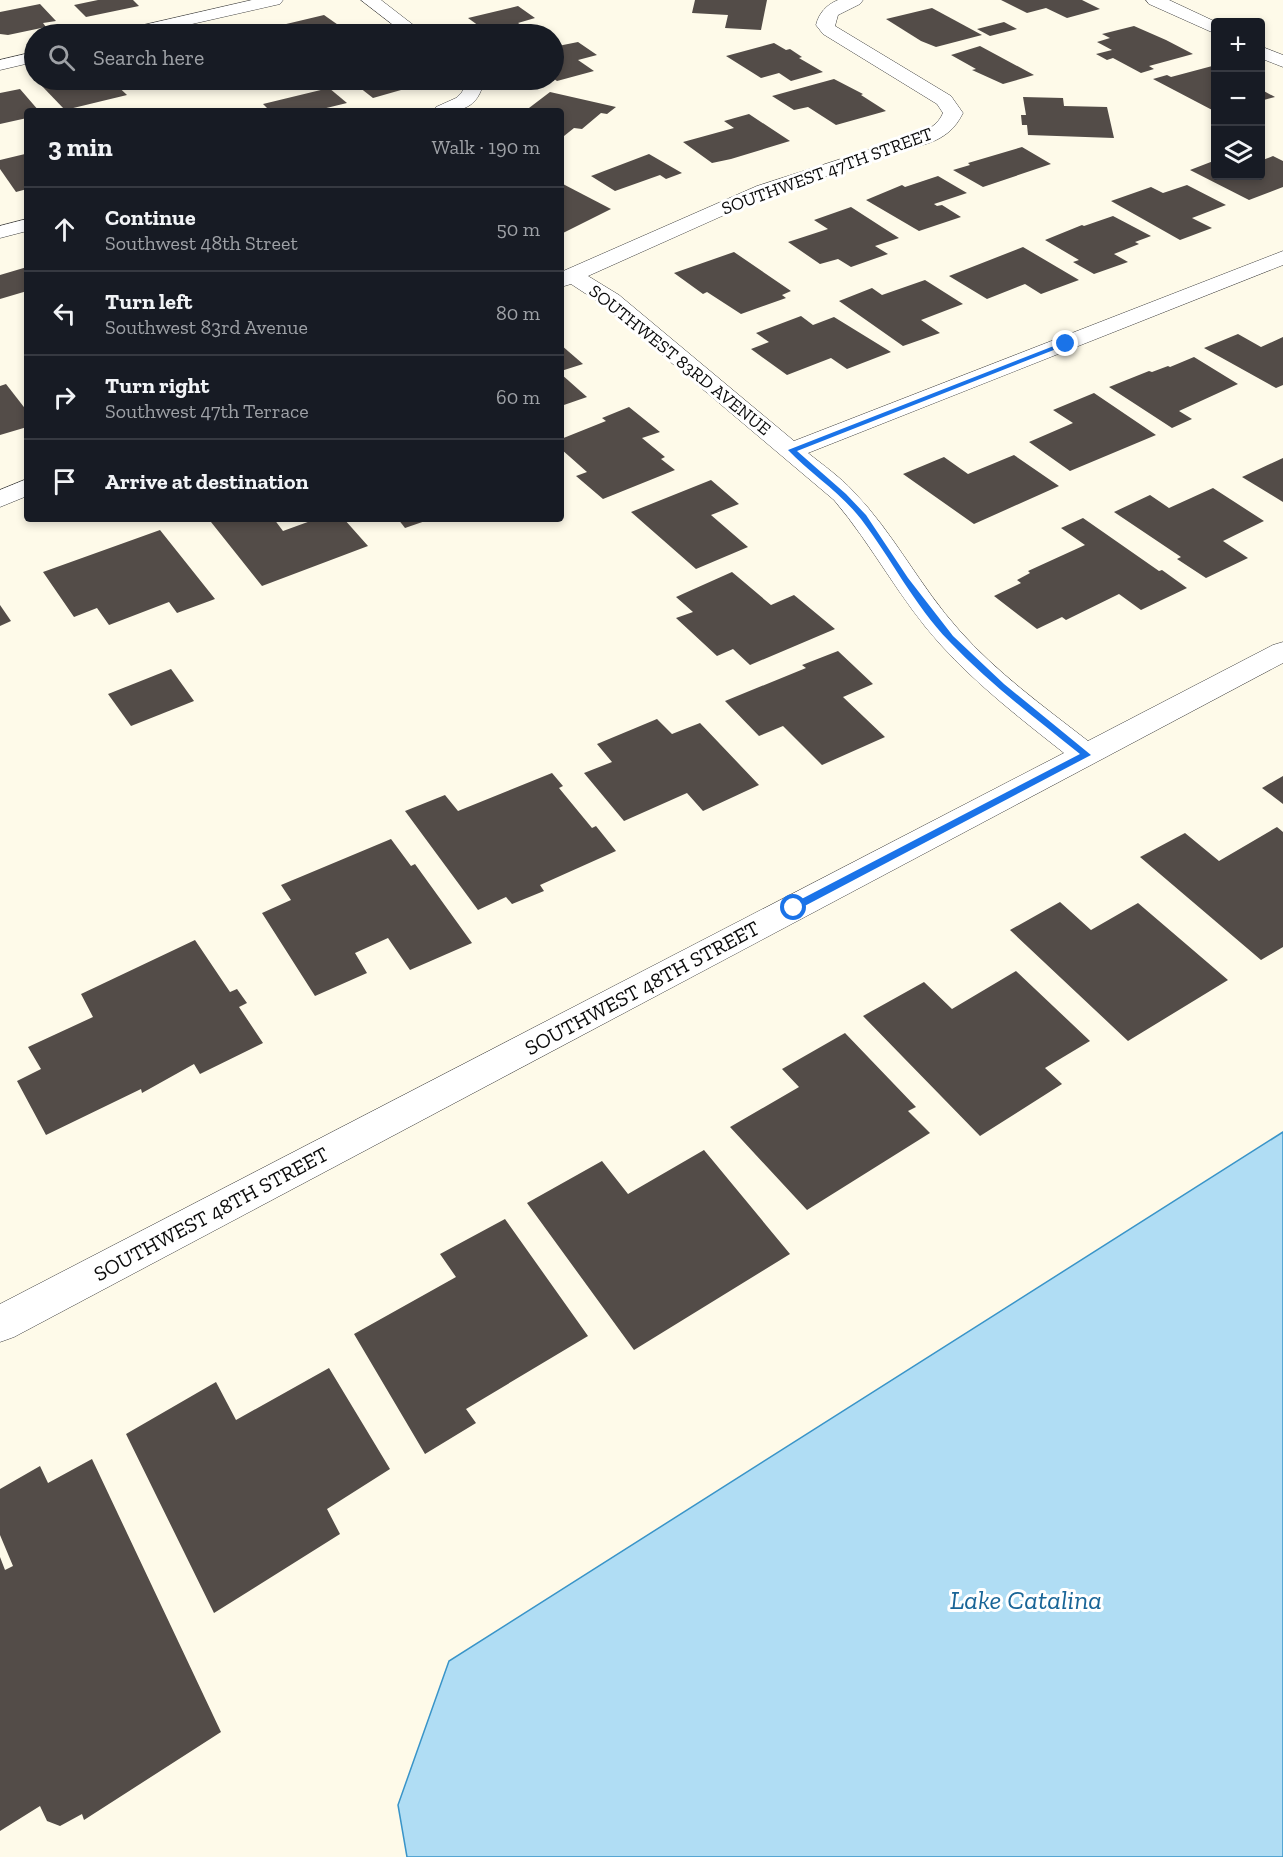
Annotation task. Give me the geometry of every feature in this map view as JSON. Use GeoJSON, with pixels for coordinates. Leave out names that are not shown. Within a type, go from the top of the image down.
{"type":"FeatureCollection","features":[{"type":"Feature","properties":{"kind":"street"},"geometry":{"type":"LineString","coordinates":[[171,24],[274,0]]}},
{"type":"Feature","properties":{"kind":"street"},"geometry":{"type":"LineString","coordinates":[[370,0],[402,24]]}},
{"type":"Feature","properties":{"kind":"street","name":"SOUTHWEST 47TH STREET"},"geometry":{"type":"LineString","coordinates":[[567,277],[764,190],[938,133],[949,124],[953,113],[944,100],[838,37],[825,25],[826,18],[831,11],[854,0]]}},
{"type":"Feature","properties":{"kind":"street"},"geometry":{"type":"LineString","coordinates":[[1155,0],[1211,27]]}},
{"type":"Feature","properties":{"kind":"street"},"geometry":{"type":"LineString","coordinates":[[1265,53],[1283,62]]}},
{"type":"Feature","properties":{"kind":"street"},"geometry":{"type":"LineString","coordinates":[[0,65],[24,59]]}},
{"type":"Feature","properties":{"kind":"street"},"geometry":{"type":"LineString","coordinates":[[450,108],[463,102],[472,94],[473,90]]}},
{"type":"Feature","properties":{"kind":"street"},"geometry":{"type":"LineString","coordinates":[[0,232],[24,226]]}},
{"type":"Feature","properties":{"kind":"street"},"geometry":{"type":"LineString","coordinates":[[792,450],[1283,257]]}},
{"type":"Feature","properties":{"kind":"street","name":"SOUTHWEST 83RD AVENUE"},"geometry":{"type":"LineString","coordinates":[[567,277],[610,300],[843,495],[863,517],[950,638],[1001,686],[1086,755]]}},
{"type":"Feature","properties":{"kind":"street"},"geometry":{"type":"LineString","coordinates":[[0,499],[24,488]]}},
{"type":"Feature","properties":{"kind":"street","name":"SOUTHWEST 48TH STREET"},"geometry":{"type":"LineString","coordinates":[[0,1324],[1283,651]]}},
{"type":"Feature","properties":{"kind":"water","name":"Lake Catalina"},"geometry":{"type":"Polygon","coordinates":[[[1283,1132],[1283,1857],[407,1857],[398,1805],[449,1661],[1283,1132]]]}},
{"type":"Feature","properties":{"kind":"building"},"geometry":{"type":"Polygon","coordinates":[[[98,0],[133,0],[139,6],[86,17],[74,5],[98,0]]]}},
{"type":"Feature","properties":{"kind":"building"},"geometry":{"type":"Polygon","coordinates":[[[695,0],[767,0],[761,30],[725,28],[728,15],[692,13],[695,0]]]}},
{"type":"Feature","properties":{"kind":"building"},"geometry":{"type":"Polygon","coordinates":[[[1001,0],[1082,0],[1100,9],[1067,18],[1046,8],[1027,13],[1001,0]]]}},
{"type":"Feature","properties":{"kind":"building"},"geometry":{"type":"Polygon","coordinates":[[[40,4],[56,21],[44,24],[24,24],[24,32],[0,34],[0,12],[40,4]]]}},
{"type":"Feature","properties":{"kind":"building"},"geometry":{"type":"Polygon","coordinates":[[[518,6],[535,18],[518,23],[520,24],[476,24],[468,18],[518,6]]]}},
{"type":"Feature","properties":{"kind":"building"},"geometry":{"type":"Polygon","coordinates":[[[932,8],[982,35],[936,47],[921,41],[886,19],[932,8]]]}},
{"type":"Feature","properties":{"kind":"building"},"geometry":{"type":"Polygon","coordinates":[[[324,15],[337,24],[286,24],[324,15]]]}},
{"type":"Feature","properties":{"kind":"building"},"geometry":{"type":"Polygon","coordinates":[[[1004,22],[1017,29],[990,36],[977,29],[1004,22]]]}},
{"type":"Feature","properties":{"kind":"building"},"geometry":{"type":"Polygon","coordinates":[[[1134,26],[1193,54],[1149,66],[1154,69],[1141,73],[1113,58],[1107,60],[1096,54],[1112,50],[1097,42],[1110,38],[1102,34],[1134,26]]]}},
{"type":"Feature","properties":{"kind":"building"},"geometry":{"type":"Polygon","coordinates":[[[578,42],[597,55],[578,60],[594,71],[564,79],[564,45],[578,42]]]}},
{"type":"Feature","properties":{"kind":"building"},"geometry":{"type":"Polygon","coordinates":[[[774,43],[786,50],[790,49],[802,57],[799,58],[823,72],[791,81],[779,73],[761,78],[726,56],[774,43]]]}},
{"type":"Feature","properties":{"kind":"building"},"geometry":{"type":"Polygon","coordinates":[[[980,46],[1034,75],[1003,84],[972,70],[976,69],[951,55],[980,46]]]}},
{"type":"Feature","properties":{"kind":"building"},"geometry":{"type":"Polygon","coordinates":[[[1211,66],[1211,109],[1153,79],[1167,75],[1171,77],[1211,66]]]}},
{"type":"Feature","properties":{"kind":"building"},"geometry":{"type":"Polygon","coordinates":[[[834,79],[863,94],[861,95],[886,111],[836,125],[808,107],[794,110],[772,96],[834,79]]]}},
{"type":"Feature","properties":{"kind":"building"},"geometry":{"type":"Polygon","coordinates":[[[20,89],[36,108],[24,108],[24,119],[0,124],[0,93],[20,89]]]}},
{"type":"Feature","properties":{"kind":"building"},"geometry":{"type":"Polygon","coordinates":[[[46,90],[122,90],[127,95],[73,108],[63,108],[46,90]]]}},
{"type":"Feature","properties":{"kind":"building"},"geometry":{"type":"Polygon","coordinates":[[[321,90],[331,90],[347,103],[326,108],[267,108],[263,104],[321,90]]]}},
{"type":"Feature","properties":{"kind":"building"},"geometry":{"type":"Polygon","coordinates":[[[363,90],[401,90],[373,98],[363,90]]]}},
{"type":"Feature","properties":{"kind":"building"},"geometry":{"type":"Polygon","coordinates":[[[550,92],[616,107],[607,114],[601,113],[582,129],[574,128],[564,136],[564,108],[529,108],[550,92]]]}},
{"type":"Feature","properties":{"kind":"building"},"geometry":{"type":"Polygon","coordinates":[[[1265,92],[1275,97],[1265,100],[1265,92]]]}},
{"type":"Feature","properties":{"kind":"building"},"geometry":{"type":"Polygon","coordinates":[[[1023,97],[1063,98],[1064,106],[1107,107],[1114,138],[1028,135],[1027,125],[1022,125],[1021,115],[1026,115],[1023,97]]]}},
{"type":"Feature","properties":{"kind":"building"},"geometry":{"type":"Polygon","coordinates":[[[749,114],[790,141],[712,163],[683,142],[734,128],[724,121],[749,114]]]}},
{"type":"Feature","properties":{"kind":"building"},"geometry":{"type":"Polygon","coordinates":[[[1022,147],[1051,164],[983,187],[953,170],[970,165],[968,163],[1022,147]]]}},
{"type":"Feature","properties":{"kind":"building"},"geometry":{"type":"Polygon","coordinates":[[[24,154],[24,190],[16,192],[0,169],[0,160],[24,154]]]}},
{"type":"Feature","properties":{"kind":"building"},"geometry":{"type":"Polygon","coordinates":[[[649,154],[682,173],[666,179],[660,175],[615,191],[591,176],[649,154]]]}},
{"type":"Feature","properties":{"kind":"building"},"geometry":{"type":"Polygon","coordinates":[[[1273,156],[1283,161],[1283,187],[1249,200],[1190,170],[1211,162],[1211,180],[1265,180],[1265,159],[1273,156]]]}},
{"type":"Feature","properties":{"kind":"building"},"geometry":{"type":"Polygon","coordinates":[[[938,176],[967,193],[934,204],[942,205],[961,217],[919,231],[866,200],[902,185],[905,187],[938,176]]]}},
{"type":"Feature","properties":{"kind":"building"},"geometry":{"type":"Polygon","coordinates":[[[564,185],[611,209],[564,232],[564,185]]]}},
{"type":"Feature","properties":{"kind":"building"},"geometry":{"type":"Polygon","coordinates":[[[1187,185],[1226,205],[1192,218],[1212,228],[1180,240],[1111,201],[1151,187],[1163,193],[1187,185]]]}},
{"type":"Feature","properties":{"kind":"building"},"geometry":{"type":"Polygon","coordinates":[[[851,207],[899,238],[875,246],[888,254],[851,267],[838,259],[820,264],[788,242],[828,229],[814,220],[851,207]]]}},
{"type":"Feature","properties":{"kind":"building"},"geometry":{"type":"Polygon","coordinates":[[[1113,216],[1151,236],[1135,242],[1139,244],[1114,254],[1128,262],[1094,274],[1073,262],[1079,260],[1045,240],[1082,225],[1113,216]]]}},
{"type":"Feature","properties":{"kind":"building"},"geometry":{"type":"Polygon","coordinates":[[[1023,247],[1079,280],[1041,294],[1025,284],[987,299],[949,276],[1023,247]]]}},
{"type":"Feature","properties":{"kind":"building"},"geometry":{"type":"Polygon","coordinates":[[[734,252],[791,291],[782,295],[786,298],[741,314],[707,292],[703,294],[674,273],[734,252]]]}},
{"type":"Feature","properties":{"kind":"building"},"geometry":{"type":"Polygon","coordinates":[[[24,268],[24,292],[0,299],[0,275],[24,268]]]}},
{"type":"Feature","properties":{"kind":"building"},"geometry":{"type":"Polygon","coordinates":[[[925,280],[963,304],[921,320],[940,333],[903,346],[839,301],[872,288],[882,295],[925,280]]]}},
{"type":"Feature","properties":{"kind":"building"},"geometry":{"type":"Polygon","coordinates":[[[801,316],[813,325],[834,317],[891,352],[847,369],[831,358],[787,375],[751,349],[769,342],[756,333],[801,316]]]}},
{"type":"Feature","properties":{"kind":"building"},"geometry":{"type":"Polygon","coordinates":[[[1238,334],[1261,347],[1283,337],[1283,385],[1276,388],[1204,348],[1238,334]]]}},
{"type":"Feature","properties":{"kind":"building"},"geometry":{"type":"Polygon","coordinates":[[[564,348],[583,364],[564,370],[564,348]]]}},
{"type":"Feature","properties":{"kind":"building"},"geometry":{"type":"Polygon","coordinates":[[[1194,357],[1238,384],[1179,411],[1192,419],[1172,428],[1109,387],[1149,371],[1170,367],[1194,357]]]}},
{"type":"Feature","properties":{"kind":"building"},"geometry":{"type":"Polygon","coordinates":[[[564,377],[587,397],[564,405],[564,377]]]}},
{"type":"Feature","properties":{"kind":"building"},"geometry":{"type":"Polygon","coordinates":[[[6,384],[24,407],[24,428],[0,435],[0,386],[6,384]]]}},
{"type":"Feature","properties":{"kind":"building"},"geometry":{"type":"Polygon","coordinates":[[[1094,393],[1156,435],[1070,471],[1029,442],[1073,423],[1053,410],[1094,393]]]}},
{"type":"Feature","properties":{"kind":"building"},"geometry":{"type":"Polygon","coordinates":[[[629,407],[660,432],[642,438],[665,457],[661,459],[675,470],[603,499],[576,476],[587,472],[564,452],[564,438],[606,421],[602,418],[629,407]]]}},
{"type":"Feature","properties":{"kind":"building"},"geometry":{"type":"Polygon","coordinates":[[[1014,455],[1059,486],[974,524],[903,474],[944,457],[968,474],[1014,455]]]}},
{"type":"Feature","properties":{"kind":"building"},"geometry":{"type":"Polygon","coordinates":[[[1283,458],[1283,502],[1242,477],[1283,458]]]}},
{"type":"Feature","properties":{"kind":"building"},"geometry":{"type":"Polygon","coordinates":[[[711,480],[739,504],[711,515],[748,547],[696,569],[631,512],[711,480]]]}},
{"type":"Feature","properties":{"kind":"building"},"geometry":{"type":"Polygon","coordinates":[[[1213,488],[1264,521],[1223,541],[1248,558],[1206,578],[1177,559],[1181,557],[1114,512],[1150,495],[1169,508],[1213,488]]]}},
{"type":"Feature","properties":{"kind":"building"},"geometry":{"type":"Polygon","coordinates":[[[1083,518],[1187,588],[1141,610],[1119,594],[1066,620],[1062,617],[1037,629],[994,596],[1021,583],[1017,580],[1030,573],[1028,571],[1085,545],[1061,528],[1083,518]]]}},
{"type":"Feature","properties":{"kind":"building"},"geometry":{"type":"Polygon","coordinates":[[[211,522],[276,522],[283,531],[308,522],[347,522],[368,546],[262,586],[211,522]]]}},
{"type":"Feature","properties":{"kind":"building"},"geometry":{"type":"Polygon","coordinates":[[[400,522],[422,522],[405,528],[400,522]]]}},
{"type":"Feature","properties":{"kind":"building"},"geometry":{"type":"Polygon","coordinates":[[[160,530],[215,599],[177,613],[169,602],[109,625],[97,608],[74,617],[43,572],[160,530]]]}},
{"type":"Feature","properties":{"kind":"building"},"geometry":{"type":"Polygon","coordinates":[[[732,572],[771,605],[794,595],[835,629],[750,665],[733,649],[717,656],[676,618],[693,612],[676,597],[732,572]]]}},
{"type":"Feature","properties":{"kind":"building"},"geometry":{"type":"Polygon","coordinates":[[[0,605],[11,621],[0,626],[0,605]]]}},
{"type":"Feature","properties":{"kind":"building"},"geometry":{"type":"Polygon","coordinates":[[[838,651],[873,684],[843,697],[885,737],[822,765],[783,726],[759,736],[725,701],[806,668],[802,665],[838,651]]]}},
{"type":"Feature","properties":{"kind":"building"},"geometry":{"type":"Polygon","coordinates":[[[171,669],[194,701],[131,726],[108,694],[171,669]]]}},
{"type":"Feature","properties":{"kind":"building"},"geometry":{"type":"Polygon","coordinates":[[[657,719],[672,734],[700,723],[759,785],[703,811],[687,793],[624,821],[584,773],[612,762],[597,744],[657,719]]]}},
{"type":"Feature","properties":{"kind":"building"},"geometry":{"type":"Polygon","coordinates":[[[552,773],[563,786],[559,788],[592,828],[596,826],[616,851],[540,885],[544,891],[512,904],[506,897],[478,910],[405,811],[445,795],[458,811],[552,773]]]}},
{"type":"Feature","properties":{"kind":"building"},"geometry":{"type":"Polygon","coordinates":[[[1283,776],[1283,804],[1262,788],[1283,776]]]}},
{"type":"Feature","properties":{"kind":"building"},"geometry":{"type":"Polygon","coordinates":[[[1277,827],[1283,832],[1283,947],[1261,960],[1140,857],[1185,833],[1219,861],[1277,827]]]}},
{"type":"Feature","properties":{"kind":"building"},"geometry":{"type":"Polygon","coordinates":[[[391,839],[411,866],[415,864],[472,943],[410,970],[388,938],[355,953],[367,973],[315,996],[262,913],[291,900],[281,885],[391,839]]]}},
{"type":"Feature","properties":{"kind":"building"},"geometry":{"type":"Polygon","coordinates":[[[1060,902],[1091,930],[1138,903],[1228,980],[1128,1041],[1010,930],[1060,902]]]}},
{"type":"Feature","properties":{"kind":"building"},"geometry":{"type":"Polygon","coordinates":[[[195,940],[230,992],[237,989],[247,1003],[239,1007],[263,1043],[200,1074],[194,1064],[142,1093],[141,1089],[46,1135],[17,1081],[41,1069],[28,1047],[93,1017],[81,994],[195,940]]]}},
{"type":"Feature","properties":{"kind":"building"},"geometry":{"type":"Polygon","coordinates":[[[1016,971],[1090,1041],[1045,1068],[1062,1084],[980,1136],[863,1016],[924,982],[952,1009],[1016,971]]]}},
{"type":"Feature","properties":{"kind":"building"},"geometry":{"type":"Polygon","coordinates":[[[845,1033],[916,1107],[908,1111],[930,1133],[807,1210],[730,1127],[799,1087],[782,1069],[845,1033]]]}},
{"type":"Feature","properties":{"kind":"building"},"geometry":{"type":"Polygon","coordinates":[[[704,1150],[790,1254],[634,1350],[527,1203],[602,1161],[628,1194],[704,1150]]]}},
{"type":"Feature","properties":{"kind":"building"},"geometry":{"type":"Polygon","coordinates":[[[505,1219],[588,1336],[466,1409],[476,1423],[425,1454],[354,1334],[456,1277],[440,1254],[505,1219]]]}},
{"type":"Feature","properties":{"kind":"building"},"geometry":{"type":"Polygon","coordinates":[[[329,1368],[390,1469],[327,1509],[340,1534],[214,1613],[126,1434],[216,1382],[236,1420],[329,1368]]]}},
{"type":"Feature","properties":{"kind":"building"},"geometry":{"type":"Polygon","coordinates":[[[92,1459],[221,1732],[84,1820],[82,1814],[60,1826],[47,1821],[40,1806],[0,1831],[0,1557],[5,1570],[13,1566],[0,1535],[0,1489],[40,1466],[48,1483],[92,1459]]]}},
{"type":"Feature","properties":{"kind":"route"},"geometry":{"type":"LineString","coordinates":[[794,908],[1086,755],[1001,686],[950,638],[863,517],[843,495],[792,450],[1066,344]]}}]}
